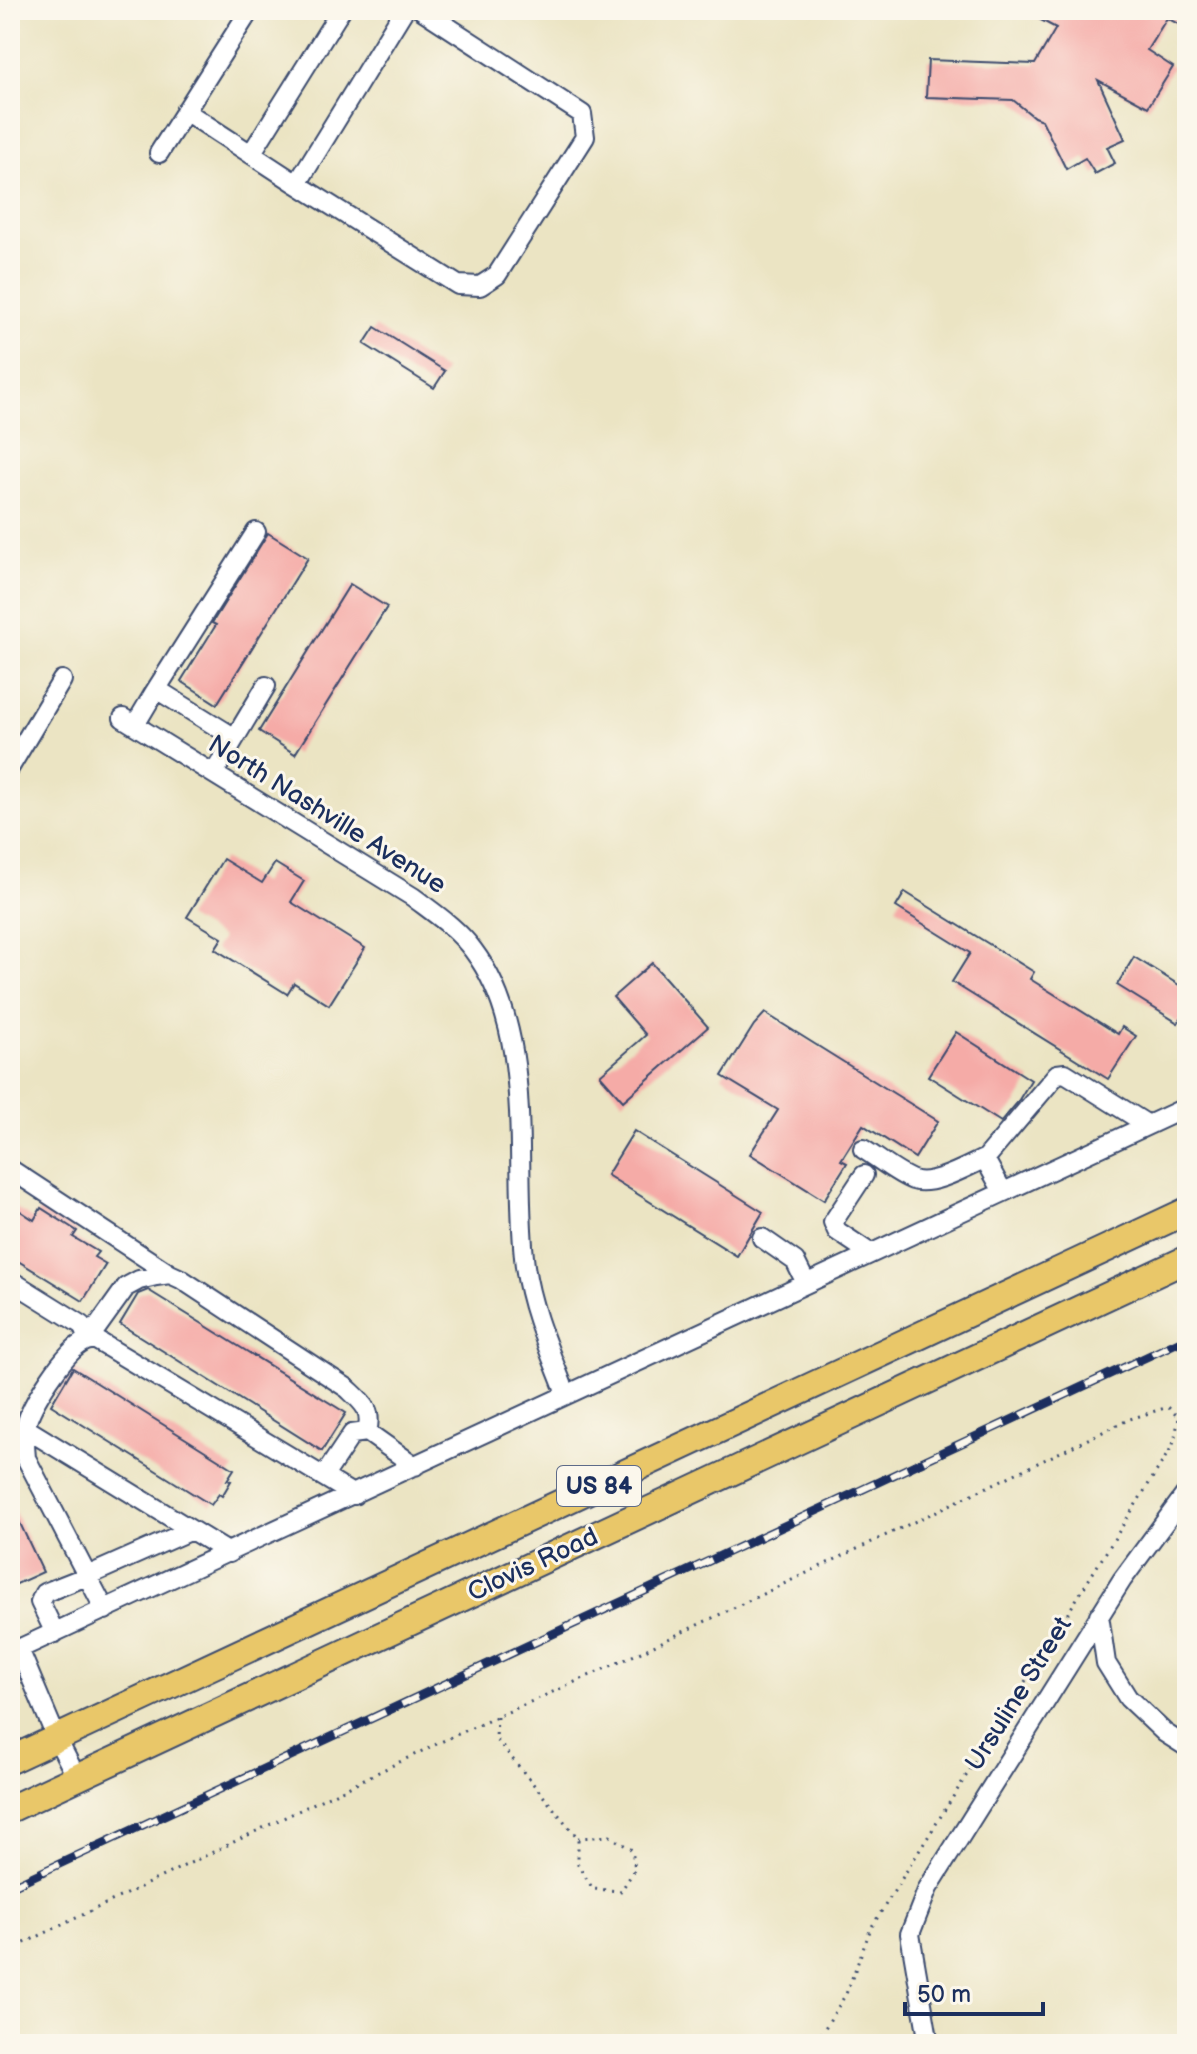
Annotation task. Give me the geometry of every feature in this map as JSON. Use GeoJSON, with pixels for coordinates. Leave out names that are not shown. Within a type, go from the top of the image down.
{"type":"FeatureCollection","features":[{"type":"Feature","properties":{"kind":"highway","name":"Clovis Road"},"geometry":{"type":"LineString","coordinates":[[10,1760],[1187,1211]]}},
{"type":"Feature","properties":{"kind":"highway","name":"Clovis Road"},"geometry":{"type":"LineString","coordinates":[[10,1809],[1187,1259]]}},
{"type":"Feature","properties":{"kind":"street"},"geometry":{"type":"LineString","coordinates":[[159,153],[250,10]]}},
{"type":"Feature","properties":{"kind":"street"},"geometry":{"type":"LineString","coordinates":[[251,154],[341,10]]}},
{"type":"Feature","properties":{"kind":"street"},"geometry":{"type":"LineString","coordinates":[[297,184],[404,10]]}},
{"type":"Feature","properties":{"kind":"street"},"geometry":{"type":"LineString","coordinates":[[185,111],[458,285],[480,286],[497,275],[585,137],[582,114],[422,10]]}},
{"type":"Feature","properties":{"kind":"street"},"geometry":{"type":"LineString","coordinates":[[154,693],[256,532]]}},
{"type":"Feature","properties":{"kind":"street"},"geometry":{"type":"LineString","coordinates":[[10,767],[62,680]]}},
{"type":"Feature","properties":{"kind":"street"},"geometry":{"type":"LineString","coordinates":[[214,773],[266,686]]}},
{"type":"Feature","properties":{"kind":"street"},"geometry":{"type":"LineString","coordinates":[[154,693],[161,692],[235,738]]}},
{"type":"Feature","properties":{"kind":"street","name":"North Nashville Avenue"},"geometry":{"type":"LineString","coordinates":[[154,693],[129,721],[413,897],[446,921],[473,949],[506,1020],[512,1044],[525,1264],[538,1319],[566,1394]]}},
{"type":"Feature","properties":{"kind":"street"},"geometry":{"type":"LineString","coordinates":[[863,1149],[912,1180],[924,1182],[948,1175],[986,1158],[1060,1072],[1148,1125]]}},
{"type":"Feature","properties":{"kind":"street"},"geometry":{"type":"LineString","coordinates":[[77,1778],[14,1651],[1187,1107]]}},
{"type":"Feature","properties":{"kind":"street"},"geometry":{"type":"LineString","coordinates":[[986,1158],[1003,1192]]}},
{"type":"Feature","properties":{"kind":"street"},"geometry":{"type":"LineString","coordinates":[[10,1169],[347,1388],[368,1412],[370,1421],[367,1432]]}},
{"type":"Feature","properties":{"kind":"street"},"geometry":{"type":"LineString","coordinates":[[864,1175],[833,1222],[837,1231],[870,1253]]}},
{"type":"Feature","properties":{"kind":"street"},"geometry":{"type":"LineString","coordinates":[[762,1238],[795,1261],[806,1283]]}},
{"type":"Feature","properties":{"kind":"street"},"geometry":{"type":"LineString","coordinates":[[88,1340],[126,1287],[139,1280],[170,1274]]}},
{"type":"Feature","properties":{"kind":"street"},"geometry":{"type":"LineString","coordinates":[[10,1280],[82,1325],[88,1340]]}},
{"type":"Feature","properties":{"kind":"street"},"geometry":{"type":"LineString","coordinates":[[105,1610],[26,1458],[25,1428],[31,1408],[56,1370],[80,1344],[88,1340],[96,1340],[354,1495]]}},
{"type":"Feature","properties":{"kind":"street"},"geometry":{"type":"LineString","coordinates":[[25,1428],[229,1553]]}},
{"type":"Feature","properties":{"kind":"street"},"geometry":{"type":"LineString","coordinates":[[324,1476],[352,1434],[367,1432],[415,1466]]}},
{"type":"Feature","properties":{"kind":"street","name":"Ursuline Street"},"geometry":{"type":"LineString","coordinates":[[931,2043],[910,1934],[928,1888],[1099,1615],[1187,1492]]}},
{"type":"Feature","properties":{"kind":"street"},"geometry":{"type":"LineString","coordinates":[[55,1633],[40,1602],[44,1593],[191,1530]]}},
{"type":"Feature","properties":{"kind":"street"},"geometry":{"type":"LineString","coordinates":[[1099,1615],[1106,1663],[1128,1698],[1165,1733],[1187,1747]]}},
{"type":"Feature","properties":{"kind":"path"},"geometry":{"type":"LineString","coordinates":[[10,1950],[1130,1419],[1168,1407],[1179,1418],[1173,1445],[871,1928],[846,1994],[815,2044]]}},
{"type":"Feature","properties":{"kind":"path"},"geometry":{"type":"LineString","coordinates":[[497,1717],[496,1739],[578,1838],[578,1865],[593,1889],[621,1891],[635,1869],[632,1850],[610,1836],[578,1838]]}},
{"type":"Feature","properties":{"kind":"building"},"geometry":{"type":"Polygon","coordinates":[[[1022,10],[1187,10],[1187,19],[1182,26],[1167,18],[1147,50],[1173,67],[1148,107],[1098,80],[1125,139],[1107,147],[1115,163],[1095,174],[1085,158],[1066,169],[1042,120],[1013,100],[926,97],[928,60],[1035,64],[1056,28],[1022,10]]]}},
{"type":"Feature","properties":{"kind":"building"},"geometry":{"type":"Polygon","coordinates":[[[375,327],[445,371],[434,388],[364,344],[375,327]]]}},
{"type":"Feature","properties":{"kind":"building"},"geometry":{"type":"Polygon","coordinates":[[[268,533],[308,558],[217,704],[181,681],[216,625],[212,623],[268,533]]]}},
{"type":"Feature","properties":{"kind":"building"},"geometry":{"type":"Polygon","coordinates":[[[350,584],[387,607],[295,754],[259,731],[350,584]]]}},
{"type":"Feature","properties":{"kind":"building"},"geometry":{"type":"Polygon","coordinates":[[[223,859],[262,883],[275,863],[304,881],[291,902],[365,948],[329,1005],[294,983],[287,994],[215,949],[222,938],[187,917],[223,859]]]}},
{"type":"Feature","properties":{"kind":"building"},"geometry":{"type":"Polygon","coordinates":[[[905,892],[1034,972],[1030,979],[1118,1034],[1122,1027],[1136,1036],[1108,1079],[952,982],[970,953],[896,907],[905,892]]]}},
{"type":"Feature","properties":{"kind":"building"},"geometry":{"type":"Polygon","coordinates":[[[1134,957],[1187,990],[1187,1008],[1178,1023],[1117,985],[1134,957]]]}},
{"type":"Feature","properties":{"kind":"building"},"geometry":{"type":"Polygon","coordinates":[[[652,963],[708,1027],[623,1101],[600,1075],[646,1035],[613,997],[652,963]]]}},
{"type":"Feature","properties":{"kind":"building"},"geometry":{"type":"Polygon","coordinates":[[[765,1013],[938,1121],[915,1158],[863,1125],[841,1160],[847,1163],[824,1200],[750,1154],[778,1110],[722,1076],[765,1013]]]}},
{"type":"Feature","properties":{"kind":"building"},"geometry":{"type":"Polygon","coordinates":[[[956,1032],[1031,1080],[1001,1122],[928,1076],[956,1032]]]}},
{"type":"Feature","properties":{"kind":"building"},"geometry":{"type":"Polygon","coordinates":[[[634,1131],[763,1212],[737,1256],[607,1175],[634,1131]]]}},
{"type":"Feature","properties":{"kind":"building"},"geometry":{"type":"Polygon","coordinates":[[[10,1204],[34,1220],[41,1208],[77,1231],[73,1237],[98,1252],[94,1257],[106,1264],[83,1301],[10,1256],[10,1204]]]}},
{"type":"Feature","properties":{"kind":"building"},"geometry":{"type":"Polygon","coordinates":[[[148,1290],[346,1413],[322,1451],[120,1324],[138,1294],[148,1290]]]}},
{"type":"Feature","properties":{"kind":"building"},"geometry":{"type":"Polygon","coordinates":[[[73,1368],[234,1469],[222,1496],[219,1494],[211,1505],[51,1405],[73,1368]]]}},
{"type":"Feature","properties":{"kind":"building"},"geometry":{"type":"Polygon","coordinates":[[[10,1502],[43,1572],[10,1587],[10,1502]]]}},
{"type":"Feature","properties":{"kind":"railway"},"geometry":{"type":"LineString","coordinates":[[10,1887],[1187,1338]]}}]}
